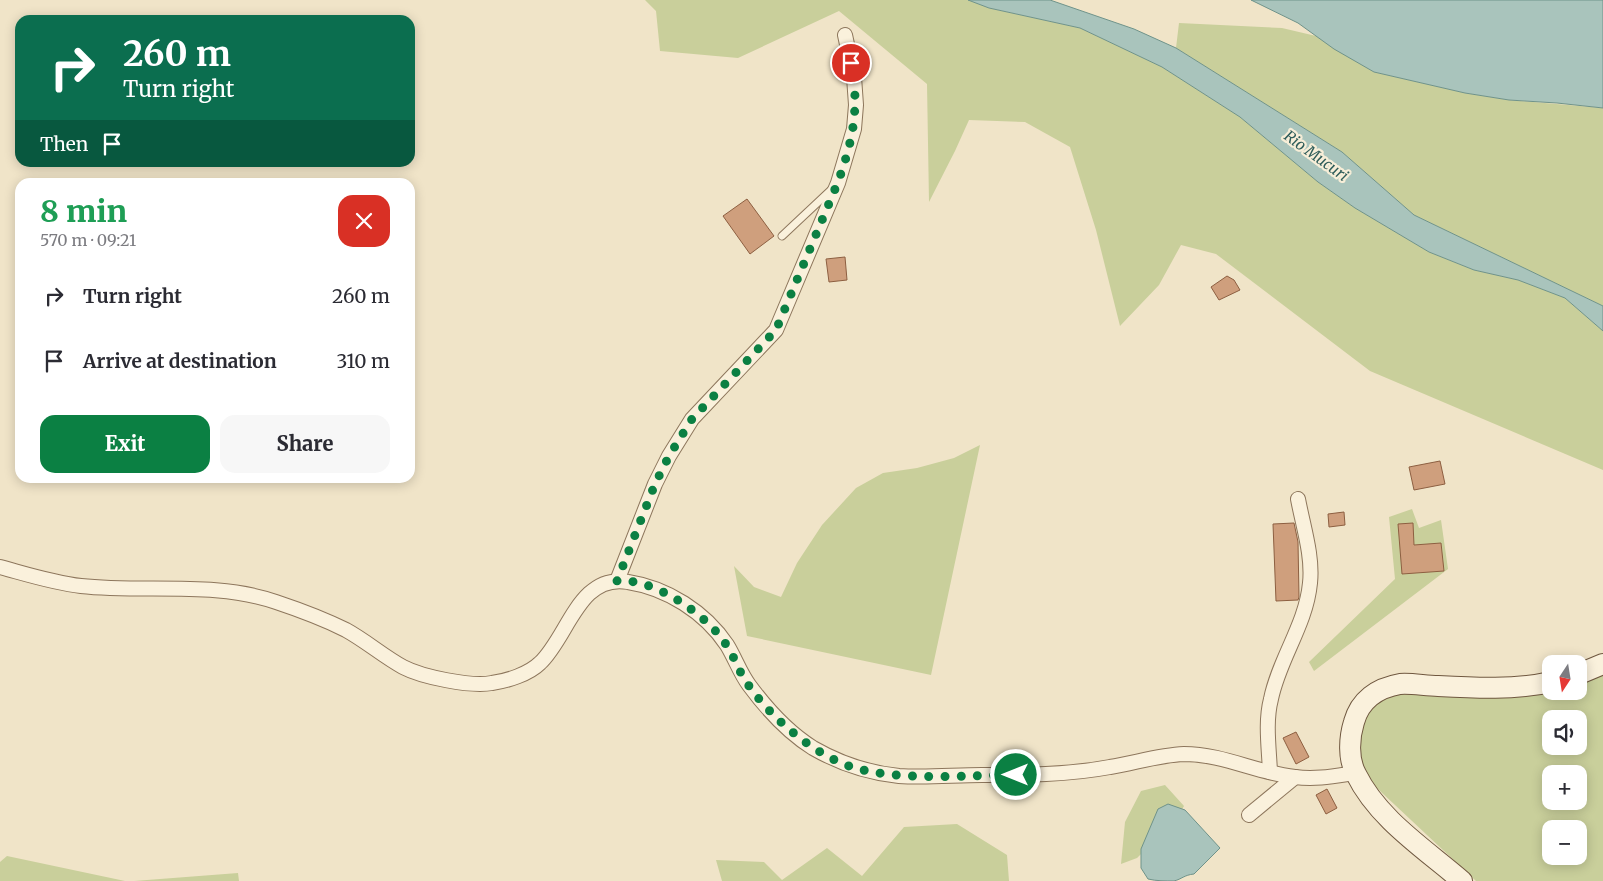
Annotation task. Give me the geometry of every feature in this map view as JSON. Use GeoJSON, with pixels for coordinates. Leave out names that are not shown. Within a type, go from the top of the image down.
{"type":"FeatureCollection","features":[{"type":"Feature","properties":{"kind":"main road"},"geometry":{"type":"LineString","coordinates":[[1588,670],[1603,664]]}},
{"type":"Feature","properties":{"kind":"main road"},"geometry":{"type":"LineString","coordinates":[[1462,881],[1377,806],[1355,773],[1350,751],[1351,731],[1356,713],[1364,701],[1377,691],[1401,684],[1495,687],[1542,683]]}},
{"type":"Feature","properties":{"kind":"street"},"geometry":{"type":"LineString","coordinates":[[617,581],[655,484],[669,456],[692,419],[776,330],[838,182],[854,130],[856,105],[854,77],[845,35]]}},
{"type":"Feature","properties":{"kind":"street"},"geometry":{"type":"LineString","coordinates":[[1270,772],[1268,729],[1270,700],[1305,609],[1310,582],[1308,556],[1298,500]]}},
{"type":"Feature","properties":{"kind":"street"},"geometry":{"type":"LineString","coordinates":[[0,567],[78,586],[141,590],[208,589],[271,600],[322,619],[350,632],[407,669],[457,682],[489,684],[514,677],[539,665],[583,598],[603,583],[624,580],[648,587],[684,602],[706,620],[727,645],[747,683],[783,724],[811,746],[849,766],[898,776],[1052,774],[1110,767],[1156,757],[1185,754],[1222,758],[1295,778],[1322,778],[1355,773]]}},
{"type":"Feature","properties":{"kind":"street"},"geometry":{"type":"LineString","coordinates":[[1249,815],[1295,778]]}},
{"type":"Feature","properties":{"kind":"lane"},"geometry":{"type":"LineString","coordinates":[[782,236],[838,182]]}},
{"type":"Feature","properties":{"kind":"green space"},"geometry":{"type":"Polygon","coordinates":[[[645,0],[969,0],[989,8],[1080,28],[1162,67],[1240,117],[1318,182],[1355,208],[1429,252],[1474,270],[1518,280],[1565,298],[1603,331],[1603,470],[1370,371],[1216,254],[1181,245],[1159,285],[1120,326],[1096,230],[1070,147],[1025,122],[969,120],[929,202],[927,84],[839,11],[738,58],[660,51],[656,11],[645,0]]]}},
{"type":"Feature","properties":{"kind":"green space"},"geometry":{"type":"Polygon","coordinates":[[[1179,23],[1282,28],[1316,36],[1374,72],[1465,93],[1509,100],[1603,108],[1603,306],[1414,215],[1342,152],[1176,48],[1179,23]]]}},
{"type":"Feature","properties":{"kind":"green space"},"geometry":{"type":"Polygon","coordinates":[[[980,445],[931,675],[747,636],[734,566],[754,587],[781,597],[797,563],[822,525],[856,488],[883,473],[917,468],[954,458],[980,445]]]}},
{"type":"Feature","properties":{"kind":"green space"},"geometry":{"type":"Polygon","coordinates":[[[1412,509],[1419,528],[1441,520],[1448,569],[1314,671],[1309,662],[1395,579],[1389,517],[1412,509]]]}},
{"type":"Feature","properties":{"kind":"green space"},"geometry":{"type":"Polygon","coordinates":[[[1603,672],[1603,881],[1476,881],[1363,775],[1357,736],[1371,703],[1394,693],[1542,691],[1542,700],[1588,700],[1588,679],[1603,672]]]}},
{"type":"Feature","properties":{"kind":"green space"},"geometry":{"type":"Polygon","coordinates":[[[1165,785],[1184,806],[1168,836],[1149,846],[1137,858],[1121,864],[1125,822],[1141,791],[1165,785]]]}},
{"type":"Feature","properties":{"kind":"green space"},"geometry":{"type":"Polygon","coordinates":[[[957,824],[1007,855],[1009,881],[722,881],[716,860],[764,862],[782,880],[827,848],[862,876],[904,827],[957,824]]]}},
{"type":"Feature","properties":{"kind":"green space"},"geometry":{"type":"Polygon","coordinates":[[[7,856],[125,881],[0,881],[0,862],[7,856]]]}},
{"type":"Feature","properties":{"kind":"green space"},"geometry":{"type":"Polygon","coordinates":[[[238,873],[239,881],[134,881],[238,873]]]}},
{"type":"Feature","properties":{"kind":"water","name":"Rio Mucuri"},"geometry":{"type":"Polygon","coordinates":[[[968,0],[1050,0],[1134,29],[1176,48],[1342,152],[1414,215],[1603,306],[1603,331],[1565,298],[1518,280],[1474,270],[1429,252],[1355,208],[1318,182],[1240,117],[1162,67],[1080,28],[989,8],[968,0]]]}},
{"type":"Feature","properties":{"kind":"water"},"geometry":{"type":"Polygon","coordinates":[[[1251,0],[1603,0],[1603,108],[1509,100],[1465,93],[1374,72],[1334,49],[1298,23],[1251,0]]]}},
{"type":"Feature","properties":{"kind":"water"},"geometry":{"type":"Polygon","coordinates":[[[1168,804],[1185,810],[1220,848],[1194,874],[1174,881],[1158,881],[1148,879],[1141,868],[1141,849],[1158,809],[1168,804]]]}},
{"type":"Feature","properties":{"kind":"building"},"geometry":{"type":"Polygon","coordinates":[[[747,199],[774,236],[750,254],[723,216],[747,199]]]}},
{"type":"Feature","properties":{"kind":"building"},"geometry":{"type":"Polygon","coordinates":[[[845,257],[847,280],[829,282],[826,259],[845,257]]]}},
{"type":"Feature","properties":{"kind":"building"},"geometry":{"type":"Polygon","coordinates":[[[1227,276],[1234,280],[1240,290],[1219,300],[1211,287],[1227,276]]]}},
{"type":"Feature","properties":{"kind":"building"},"geometry":{"type":"Polygon","coordinates":[[[1440,461],[1445,484],[1414,490],[1409,467],[1440,461]]]}},
{"type":"Feature","properties":{"kind":"building"},"geometry":{"type":"Polygon","coordinates":[[[1344,512],[1345,525],[1329,527],[1328,514],[1344,512]]]}},
{"type":"Feature","properties":{"kind":"building"},"geometry":{"type":"Polygon","coordinates":[[[1294,523],[1298,542],[1299,597],[1298,600],[1276,601],[1273,524],[1294,523]]]}},
{"type":"Feature","properties":{"kind":"building"},"geometry":{"type":"Polygon","coordinates":[[[1413,523],[1414,545],[1441,543],[1444,571],[1402,574],[1398,524],[1413,523]]]}},
{"type":"Feature","properties":{"kind":"building"},"geometry":{"type":"Polygon","coordinates":[[[1296,732],[1309,757],[1296,764],[1283,738],[1296,732]]]}},
{"type":"Feature","properties":{"kind":"building"},"geometry":{"type":"Polygon","coordinates":[[[1327,789],[1337,808],[1326,814],[1316,795],[1327,789]]]}},
{"type":"Feature","properties":{"kind":"route"},"geometry":{"type":"LineString","coordinates":[[851,63],[856,105],[854,130],[847,159],[776,330],[692,419],[669,456],[655,484],[617,581],[624,580],[648,587],[684,602],[706,620],[727,645],[747,683],[783,724],[811,746],[849,766],[898,776],[1016,775]]}}]}
